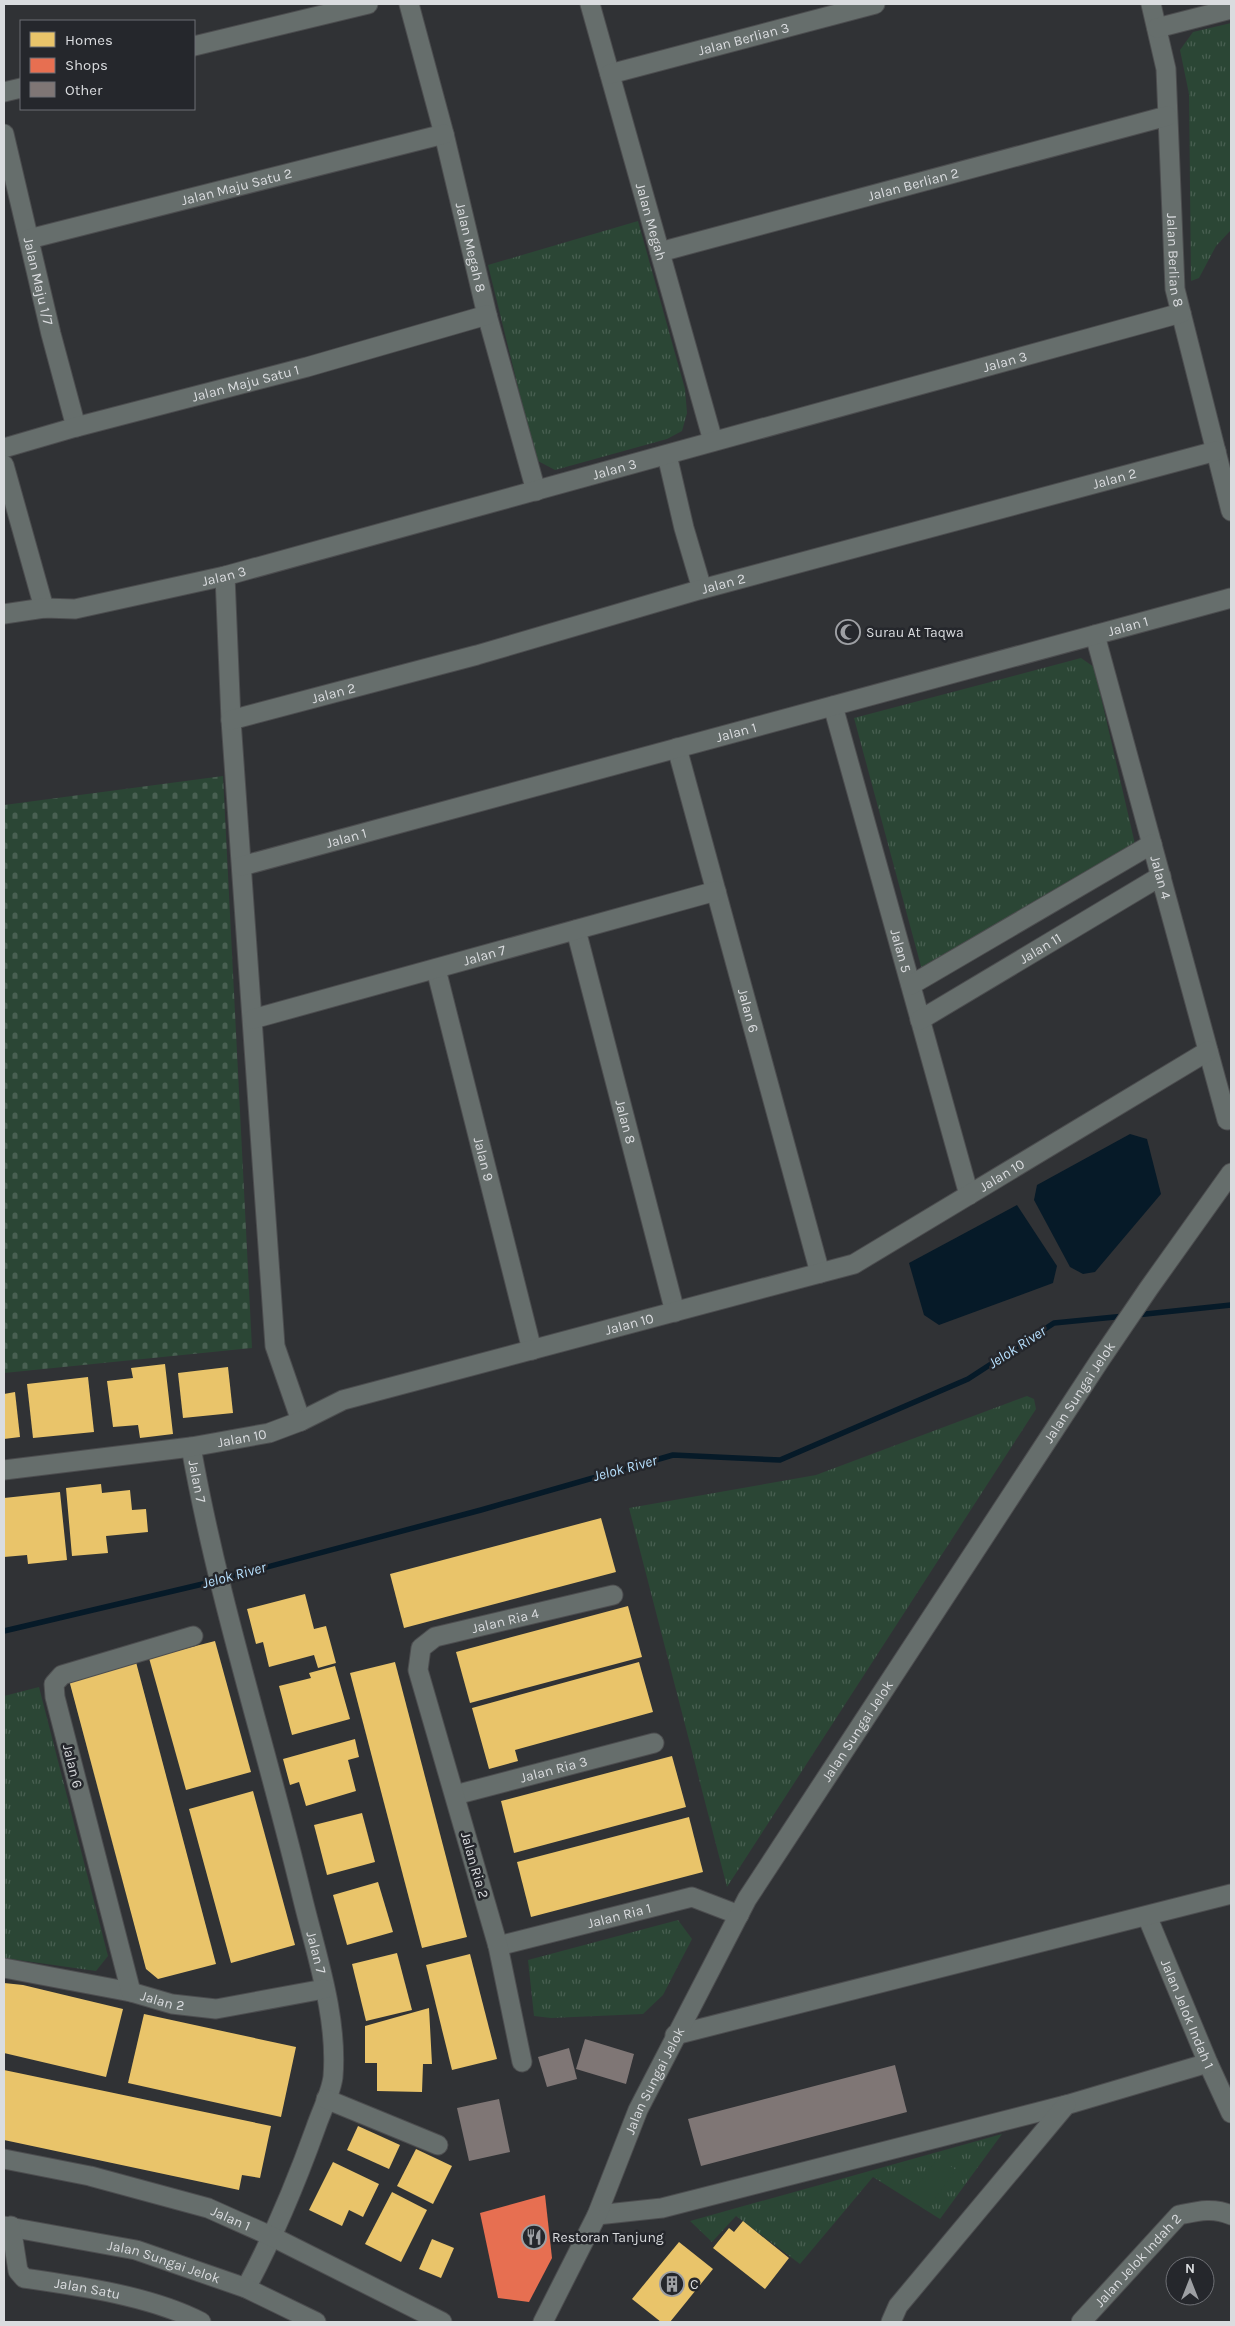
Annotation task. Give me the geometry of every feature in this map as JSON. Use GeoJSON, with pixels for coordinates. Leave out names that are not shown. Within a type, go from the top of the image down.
{"type":"FeatureCollection","features":[{"type":"Feature","properties":{"kind":"street"},"geometry":{"type":"LineString","coordinates":[[195,46],[368,4]]}},
{"type":"Feature","properties":{"kind":"street","name":"Jalan Megah 8"},"geometry":{"type":"LineString","coordinates":[[409,4],[444,134],[487,315],[536,491]]}},
{"type":"Feature","properties":{"kind":"street","name":"Jalan Megah"},"geometry":{"type":"LineString","coordinates":[[590,4],[713,441]]}},
{"type":"Feature","properties":{"kind":"street","name":"Jalan Berlian 3"},"geometry":{"type":"LineString","coordinates":[[610,74],[875,4]]}},
{"type":"Feature","properties":{"kind":"street","name":"Jalan Berlian 8"},"geometry":{"type":"LineString","coordinates":[[1151,4],[1166,69],[1175,289],[1231,511]]}},
{"type":"Feature","properties":{"kind":"street"},"geometry":{"type":"LineString","coordinates":[[1157,28],[1231,9]]}},
{"type":"Feature","properties":{"kind":"street"},"geometry":{"type":"LineString","coordinates":[[4,92],[20,88]]}},
{"type":"Feature","properties":{"kind":"street","name":"Jalan Berlian 2"},"geometry":{"type":"LineString","coordinates":[[660,252],[1168,116]]}},
{"type":"Feature","properties":{"kind":"street","name":"Jalan Maju 1/7"},"geometry":{"type":"LineString","coordinates":[[4,134],[76,427]]}},
{"type":"Feature","properties":{"kind":"street","name":"Jalan Maju Satu 2"},"geometry":{"type":"LineString","coordinates":[[29,239],[444,134]]}},
{"type":"Feature","properties":{"kind":"street","name":"Jalan 3"},"geometry":{"type":"LineString","coordinates":[[4,614],[44,608],[75,609],[225,576],[1181,313]]}},
{"type":"Feature","properties":{"kind":"street","name":"Jalan Maju Satu 1"},"geometry":{"type":"LineString","coordinates":[[4,448],[487,315]]}},
{"type":"Feature","properties":{"kind":"street","name":"Jalan 2"},"geometry":{"type":"LineString","coordinates":[[231,720],[477,655],[702,589],[1216,451]]}},
{"type":"Feature","properties":{"kind":"street"},"geometry":{"type":"LineString","coordinates":[[666,455],[684,528],[702,589]]}},
{"type":"Feature","properties":{"kind":"street"},"geometry":{"type":"LineString","coordinates":[[4,464],[44,608]]}},
{"type":"Feature","properties":{"kind":"street"},"geometry":{"type":"LineString","coordinates":[[225,576],[231,720],[275,1346],[301,1421]]}},
{"type":"Feature","properties":{"kind":"street","name":"Jalan 1"},"geometry":{"type":"LineString","coordinates":[[242,866],[1231,598]]}},
{"type":"Feature","properties":{"kind":"street","name":"Jalan 4"},"geometry":{"type":"LineString","coordinates":[[1095,634],[1227,1120]]}},
{"type":"Feature","properties":{"kind":"street","name":"Jalan 5"},"geometry":{"type":"LineString","coordinates":[[833,706],[969,1195]]}},
{"type":"Feature","properties":{"kind":"street","name":"Jalan 6"},"geometry":{"type":"LineString","coordinates":[[677,748],[820,1273]]}},
{"type":"Feature","properties":{"kind":"street"},"geometry":{"type":"LineString","coordinates":[[911,985],[1152,844]]}},
{"type":"Feature","properties":{"kind":"street","name":"Jalan 11"},"geometry":{"type":"LineString","coordinates":[[920,1020],[1161,876]]}},
{"type":"Feature","properties":{"kind":"street","name":"Jalan 7"},"geometry":{"type":"LineString","coordinates":[[253,1019],[716,892]]}},
{"type":"Feature","properties":{"kind":"street","name":"Jalan 8"},"geometry":{"type":"LineString","coordinates":[[576,930],[675,1312]]}},
{"type":"Feature","properties":{"kind":"street","name":"Jalan 9"},"geometry":{"type":"LineString","coordinates":[[436,968],[532,1350]]}},
{"type":"Feature","properties":{"kind":"street","name":"Jalan 10"},"geometry":{"type":"LineString","coordinates":[[4,1470],[191,1447],[269,1433],[301,1421],[343,1400],[854,1264],[1208,1050]]}},
{"type":"Feature","properties":{"kind":"street","name":"Jalan Sungai Jelok"},"geometry":{"type":"LineString","coordinates":[[543,2322],[597,2215],[638,2110],[675,2035],[752,1891],[1148,1288],[1231,1173]]}},
{"type":"Feature","properties":{"kind":"street","name":"Jalan 7"},"geometry":{"type":"LineString","coordinates":[[191,1447],[203,1515],[294,1864],[334,2038],[333,2080],[326,2100],[294,2188],[273,2237],[246,2288]]}},
{"type":"Feature","properties":{"kind":"street","name":"Jalan Ria 4"},"geometry":{"type":"LineString","coordinates":[[418,1670],[421,1648],[435,1637],[613,1595]]}},
{"type":"Feature","properties":{"kind":"street","name":"Jalan 6"},"geometry":{"type":"LineString","coordinates":[[131,1992],[55,1697],[54,1684],[62,1675],[193,1636]]}},
{"type":"Feature","properties":{"kind":"street","name":"Jalan Ria 2"},"geometry":{"type":"LineString","coordinates":[[418,1670],[498,1946],[522,2062]]}},
{"type":"Feature","properties":{"kind":"street","name":"Jalan Ria 3"},"geometry":{"type":"LineString","coordinates":[[455,1795],[654,1743]]}},
{"type":"Feature","properties":{"kind":"street"},"geometry":{"type":"LineString","coordinates":[[675,2035],[1231,1894]]}},
{"type":"Feature","properties":{"kind":"street","name":"Jalan Ria 1"},"geometry":{"type":"LineString","coordinates":[[498,1946],[692,1897],[739,1915]]}},
{"type":"Feature","properties":{"kind":"street","name":"Jalan Jelok Indah 1"},"geometry":{"type":"LineString","coordinates":[[1147,1916],[1208,2063],[1231,2112]]}},
{"type":"Feature","properties":{"kind":"street","name":"Jalan 2"},"geometry":{"type":"LineString","coordinates":[[4,1968],[131,1992],[172,2004],[216,2009],[324,1989]]}},
{"type":"Feature","properties":{"kind":"street"},"geometry":{"type":"LineString","coordinates":[[597,2215],[662,2208],[1066,2105],[1208,2063]]}},
{"type":"Feature","properties":{"kind":"street"},"geometry":{"type":"LineString","coordinates":[[326,2100],[438,2145]]}},
{"type":"Feature","properties":{"kind":"street"},"geometry":{"type":"LineString","coordinates":[[891,2322],[898,2306],[1066,2105]]}},
{"type":"Feature","properties":{"kind":"street","name":"Jalan 1"},"geometry":{"type":"LineString","coordinates":[[4,2159],[90,2176],[208,2208],[273,2237],[442,2322]]}},
{"type":"Feature","properties":{"kind":"street","name":"Jalan Jelok Indah 2"},"geometry":{"type":"LineString","coordinates":[[1081,2322],[1179,2215],[1200,2210],[1220,2210],[1231,2215]]}},
{"type":"Feature","properties":{"kind":"street","name":"Jalan Sungai Jelok"},"geometry":{"type":"LineString","coordinates":[[7,2226],[136,2250],[246,2288],[316,2322]]}},
{"type":"Feature","properties":{"kind":"street","name":"Jalan Satu"},"geometry":{"type":"LineString","coordinates":[[7,2226],[18,2271],[24,2278],[117,2294],[190,2316],[201,2322]]}},
{"type":"Feature","properties":{"kind":"green space"},"geometry":{"type":"Polygon","coordinates":[[[1231,23],[1231,230],[1216,246],[1199,278],[1191,281],[1189,94],[1180,50],[1193,32],[1231,23]]]}},
{"type":"Feature","properties":{"kind":"green space"},"geometry":{"type":"Polygon","coordinates":[[[638,221],[685,389],[687,413],[682,431],[667,439],[555,470],[536,460],[488,265],[638,221]]]}},
{"type":"Feature","properties":{"kind":"green space"},"geometry":{"type":"Polygon","coordinates":[[[1081,658],[1094,667],[1135,844],[922,970],[854,718],[1081,658]]]}},
{"type":"Feature","properties":{"kind":"green space"},"geometry":{"type":"Polygon","coordinates":[[[223,776],[252,1348],[4,1373],[4,805],[223,776]]]}},
{"type":"Feature","properties":{"kind":"green space"},"geometry":{"type":"Polygon","coordinates":[[[1027,1396],[1034,1399],[1036,1409],[727,1887],[629,1508],[816,1475],[1027,1396]]]}},
{"type":"Feature","properties":{"kind":"green space"},"geometry":{"type":"Polygon","coordinates":[[[39,1687],[108,1956],[96,1971],[4,1958],[4,1696],[39,1687]]]}},
{"type":"Feature","properties":{"kind":"green space"},"geometry":{"type":"Polygon","coordinates":[[[678,1920],[692,1939],[663,1995],[643,2014],[551,2018],[534,2016],[528,1960],[678,1920]]]}},
{"type":"Feature","properties":{"kind":"green space"},"geometry":{"type":"Polygon","coordinates":[[[1002,2134],[940,2219],[873,2177],[800,2264],[736,2216],[712,2242],[690,2221],[1002,2134]]]}},
{"type":"Feature","properties":{"kind":"green space"},"geometry":{"type":"Polygon","coordinates":[[[938,2158],[956,2170],[926,2210],[908,2198],[938,2158]]]}},
{"type":"Feature","properties":{"kind":"water"},"geometry":{"type":"Polygon","coordinates":[[[1130,1134],[1147,1139],[1161,1194],[1095,1272],[1083,1274],[1070,1267],[1034,1200],[1037,1185],[1130,1134]]]}},
{"type":"Feature","properties":{"kind":"water"},"geometry":{"type":"Polygon","coordinates":[[[1017,1205],[1057,1266],[1053,1283],[939,1325],[924,1315],[909,1263],[1017,1205]]]}},
{"type":"Feature","properties":{"kind":"building: Homes"},"geometry":{"type":"Polygon","coordinates":[[[165,1364],[173,1434],[140,1438],[138,1425],[113,1427],[107,1381],[133,1378],[131,1368],[165,1364]]]}},
{"type":"Feature","properties":{"kind":"building: Homes"},"geometry":{"type":"Polygon","coordinates":[[[228,1367],[233,1413],[183,1418],[178,1373],[228,1367]]]}},
{"type":"Feature","properties":{"kind":"building: Homes"},"geometry":{"type":"Polygon","coordinates":[[[88,1377],[94,1432],[33,1438],[27,1384],[88,1377]]]}},
{"type":"Feature","properties":{"kind":"building: Homes"},"geometry":{"type":"Polygon","coordinates":[[[15,1392],[20,1437],[4,1439],[4,1394],[15,1392]]]}},
{"type":"Feature","properties":{"kind":"building: Homes"},"geometry":{"type":"Polygon","coordinates":[[[101,1484],[102,1493],[130,1490],[132,1510],[146,1509],[148,1532],[106,1536],[108,1553],[72,1556],[66,1488],[101,1484]]]}},
{"type":"Feature","properties":{"kind":"building: Homes"},"geometry":{"type":"Polygon","coordinates":[[[60,1492],[67,1560],[28,1564],[27,1555],[4,1557],[4,1498],[60,1492]]]}},
{"type":"Feature","properties":{"kind":"building: Homes"},"geometry":{"type":"Polygon","coordinates":[[[601,1518],[616,1572],[404,1628],[390,1574],[601,1518]]]}},
{"type":"Feature","properties":{"kind":"building: Homes"},"geometry":{"type":"Polygon","coordinates":[[[305,1594],[314,1629],[326,1626],[336,1663],[318,1668],[314,1655],[269,1667],[263,1642],[256,1644],[247,1609],[305,1594]]]}},
{"type":"Feature","properties":{"kind":"building: Homes"},"geometry":{"type":"Polygon","coordinates":[[[628,1606],[642,1657],[470,1703],[456,1652],[628,1606]]]}},
{"type":"Feature","properties":{"kind":"building: Homes"},"geometry":{"type":"Polygon","coordinates":[[[215,1641],[251,1772],[186,1790],[149,1658],[215,1641]]]}},
{"type":"Feature","properties":{"kind":"building: Homes"},"geometry":{"type":"Polygon","coordinates":[[[136,1662],[216,1964],[158,1979],[146,1969],[69,1680],[136,1662]]]}},
{"type":"Feature","properties":{"kind":"building: Homes"},"geometry":{"type":"Polygon","coordinates":[[[395,1662],[467,1937],[422,1948],[350,1673],[395,1662]]]}},
{"type":"Feature","properties":{"kind":"building: Homes"},"geometry":{"type":"Polygon","coordinates":[[[639,1662],[653,1712],[515,1750],[518,1761],[489,1769],[472,1708],[639,1662]]]}},
{"type":"Feature","properties":{"kind":"building: Homes"},"geometry":{"type":"Polygon","coordinates":[[[335,1666],[350,1719],[292,1735],[279,1686],[311,1678],[309,1673],[335,1666]]]}},
{"type":"Feature","properties":{"kind":"building: Homes"},"geometry":{"type":"Polygon","coordinates":[[[355,1739],[359,1757],[348,1760],[356,1791],[306,1806],[299,1782],[290,1785],[283,1759],[355,1739]]]}},
{"type":"Feature","properties":{"kind":"building: Homes"},"geometry":{"type":"Polygon","coordinates":[[[672,1756],[686,1807],[514,1853],[501,1801],[672,1756]]]}},
{"type":"Feature","properties":{"kind":"building: Homes"},"geometry":{"type":"Polygon","coordinates":[[[253,1791],[295,1945],[231,1963],[189,1809],[253,1791]]]}},
{"type":"Feature","properties":{"kind":"building: Homes"},"geometry":{"type":"Polygon","coordinates":[[[362,1813],[375,1862],[327,1875],[314,1825],[362,1813]]]}},
{"type":"Feature","properties":{"kind":"building: Homes"},"geometry":{"type":"Polygon","coordinates":[[[689,1817],[703,1872],[531,1917],[517,1862],[689,1817]]]}},
{"type":"Feature","properties":{"kind":"building: Homes"},"geometry":{"type":"Polygon","coordinates":[[[378,1882],[393,1932],[347,1945],[333,1895],[378,1882]]]}},
{"type":"Feature","properties":{"kind":"building: Homes"},"geometry":{"type":"Polygon","coordinates":[[[397,1953],[412,2010],[366,2021],[352,1964],[397,1953]]]}},
{"type":"Feature","properties":{"kind":"building: Homes"},"geometry":{"type":"Polygon","coordinates":[[[470,1954],[497,2059],[452,2070],[426,1965],[470,1954]]]}},
{"type":"Feature","properties":{"kind":"building: Homes"},"geometry":{"type":"Polygon","coordinates":[[[4,1983],[23,1985],[123,2009],[106,2077],[4,2053],[4,1983]]]}},
{"type":"Feature","properties":{"kind":"building: Homes"},"geometry":{"type":"Polygon","coordinates":[[[429,2008],[432,2064],[423,2064],[422,2092],[377,2091],[377,2063],[365,2063],[365,2026],[429,2008]]]}},
{"type":"Feature","properties":{"kind":"building: Homes"},"geometry":{"type":"Polygon","coordinates":[[[144,2014],[296,2047],[281,2117],[128,2083],[144,2014]]]}},
{"type":"Feature","properties":{"kind":"building: Homes"},"geometry":{"type":"Polygon","coordinates":[[[4,2070],[271,2126],[260,2178],[242,2175],[239,2190],[4,2140],[4,2070]]]}},
{"type":"Feature","properties":{"kind":"building: Homes"},"geometry":{"type":"Polygon","coordinates":[[[358,2126],[400,2145],[389,2169],[347,2150],[358,2126]]]}},
{"type":"Feature","properties":{"kind":"building: Homes"},"geometry":{"type":"Polygon","coordinates":[[[416,2149],[452,2166],[433,2204],[397,2186],[416,2149]]]}},
{"type":"Feature","properties":{"kind":"building: Homes"},"geometry":{"type":"Polygon","coordinates":[[[333,2162],[379,2184],[363,2217],[349,2210],[342,2226],[309,2210],[333,2162]]]}},
{"type":"Feature","properties":{"kind":"building: Homes"},"geometry":{"type":"Polygon","coordinates":[[[392,2192],[427,2210],[401,2262],[365,2244],[392,2192]]]}},
{"type":"Feature","properties":{"kind":"building: Homes"},"geometry":{"type":"Polygon","coordinates":[[[743,2221],[789,2258],[765,2289],[713,2248],[729,2228],[734,2232],[743,2221]]]}},
{"type":"Feature","properties":{"kind":"building: Homes"},"geometry":{"type":"Polygon","coordinates":[[[432,2239],[454,2248],[441,2278],[419,2269],[432,2239]]]}},
{"type":"Feature","properties":{"kind":"building: Homes","name":"C"},"geometry":{"type":"Polygon","coordinates":[[[679,2242],[713,2269],[670,2322],[661,2322],[632,2299],[679,2242]]]}},
{"type":"Feature","properties":{"kind":"building: Shops"},"geometry":{"type":"Polygon","coordinates":[[[545,2195],[552,2258],[529,2302],[498,2298],[480,2213],[545,2195]]]}},
{"type":"Feature","properties":{"kind":"building: Other"},"geometry":{"type":"Polygon","coordinates":[[[585,2039],[634,2054],[626,2084],[576,2069],[585,2039]]]}},
{"type":"Feature","properties":{"kind":"building: Other"},"geometry":{"type":"Polygon","coordinates":[[[569,2048],[577,2079],[547,2087],[538,2057],[569,2048]]]}},
{"type":"Feature","properties":{"kind":"building: Other"},"geometry":{"type":"Polygon","coordinates":[[[895,2065],[907,2112],[701,2166],[688,2119],[895,2065]]]}},
{"type":"Feature","properties":{"kind":"building: Other"},"geometry":{"type":"Polygon","coordinates":[[[499,2099],[510,2152],[469,2161],[457,2108],[499,2099]]]}},
{"type":"Feature","properties":{"kind":"waterway","name":"Jelok River"},"geometry":{"type":"LineString","coordinates":[[1136,1315],[1231,1305]]}},
{"type":"Feature","properties":{"kind":"waterway","name":"Jelok River"},"geometry":{"type":"LineString","coordinates":[[4,1631],[207,1583],[481,1510],[673,1455],[780,1460],[968,1379],[1054,1323],[1125,1316]]}},
{"type":"Feature","properties":{"kind":"place","name":"Surau At Taqwa"},"geometry":{"type":"Point","coordinates":[848,632]}},
{"type":"Feature","properties":{"kind":"place","name":"Restoran Tanjung"},"geometry":{"type":"Point","coordinates":[534,2237]}},
{"type":"Feature","properties":{"kind":"place","name":"C"},"geometry":{"type":"Point","coordinates":[672,2284]}}]}
